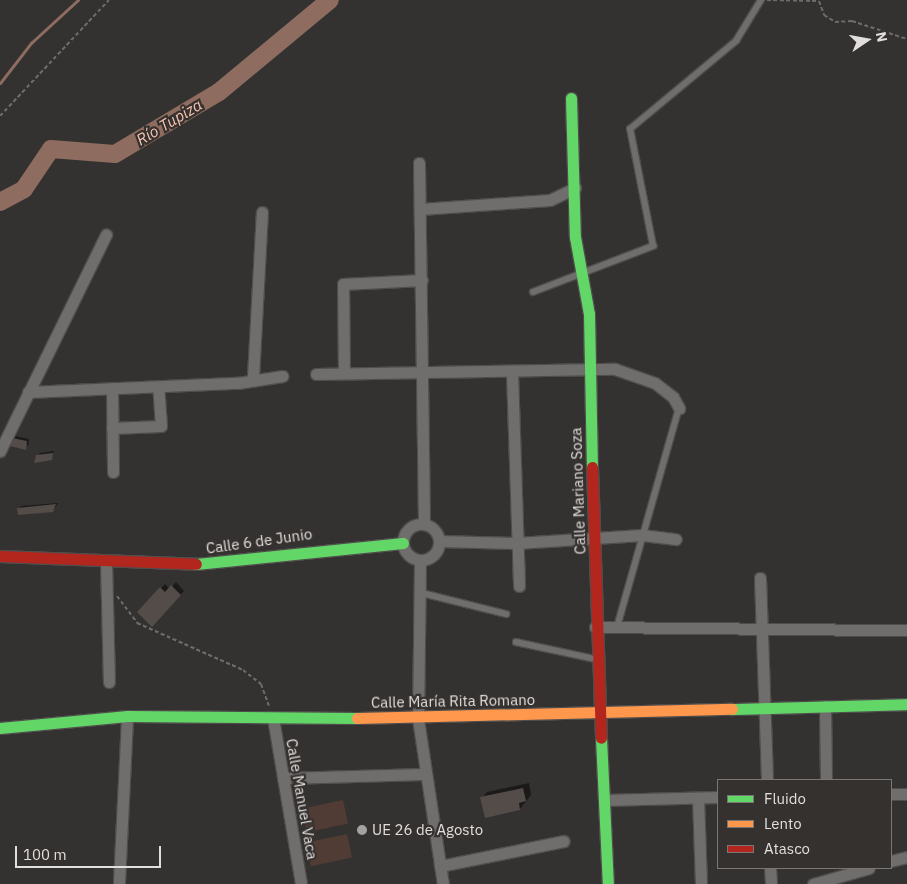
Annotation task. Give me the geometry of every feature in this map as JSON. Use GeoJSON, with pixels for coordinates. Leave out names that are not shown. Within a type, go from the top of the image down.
{"type":"FeatureCollection","features":[{"type":"Feature","properties":{"kind":"street","name":"Calle Mariano Soza"},"geometry":{"type":"LineString","coordinates":[[571,98],[575,237],[586,273],[597,659],[608,884]]}},
{"type":"Feature","properties":{"kind":"street"},"geometry":{"type":"LineString","coordinates":[[419,163],[425,372],[424,524]]}},
{"type":"Feature","properties":{"kind":"street"},"geometry":{"type":"LineString","coordinates":[[420,209],[550,200],[575,188]]}},
{"type":"Feature","properties":{"kind":"street"},"geometry":{"type":"LineString","coordinates":[[253,377],[262,212]]}},
{"type":"Feature","properties":{"kind":"street"},"geometry":{"type":"LineString","coordinates":[[0,451],[106,235]]}},
{"type":"Feature","properties":{"kind":"street"},"geometry":{"type":"LineString","coordinates":[[344,374],[343,284],[422,280]]}},
{"type":"Feature","properties":{"kind":"street"},"geometry":{"type":"LineString","coordinates":[[316,374],[512,373],[589,370],[634,373],[673,396],[679,408]]}},
{"type":"Feature","properties":{"kind":"street"},"geometry":{"type":"LineString","coordinates":[[512,373],[518,586]]}},
{"type":"Feature","properties":{"kind":"street"},"geometry":{"type":"LineString","coordinates":[[28,392],[238,382],[253,377],[282,376]]}},
{"type":"Feature","properties":{"kind":"street"},"geometry":{"type":"LineString","coordinates":[[112,428],[161,426],[158,387]]}},
{"type":"Feature","properties":{"kind":"street"},"geometry":{"type":"LineString","coordinates":[[112,388],[112,472]]}},
{"type":"Feature","properties":{"kind":"street"},"geometry":{"type":"LineString","coordinates":[[424,524],[435,530],[440,541],[432,557],[420,560],[406,553],[403,543],[409,528],[424,524]]}},
{"type":"Feature","properties":{"kind":"street"},"geometry":{"type":"LineString","coordinates":[[440,541],[517,543],[643,535],[676,539]]}},
{"type":"Feature","properties":{"kind":"street","name":"Calle 6 de Junio"},"geometry":{"type":"LineString","coordinates":[[0,556],[106,561],[163,566],[238,562],[301,550],[403,543]]}},
{"type":"Feature","properties":{"kind":"street"},"geometry":{"type":"LineString","coordinates":[[420,560],[422,594],[418,719],[443,884]]}},
{"type":"Feature","properties":{"kind":"street"},"geometry":{"type":"LineString","coordinates":[[106,561],[109,682]]}},
{"type":"Feature","properties":{"kind":"street"},"geometry":{"type":"LineString","coordinates":[[760,578],[767,779]]}},
{"type":"Feature","properties":{"kind":"street"},"geometry":{"type":"LineString","coordinates":[[596,627],[907,630]]}},
{"type":"Feature","properties":{"kind":"street","name":"Calle María Rita Romano"},"geometry":{"type":"LineString","coordinates":[[0,728],[127,716],[418,719],[907,704]]}},
{"type":"Feature","properties":{"kind":"street"},"geometry":{"type":"LineString","coordinates":[[825,706],[826,779]]}},
{"type":"Feature","properties":{"kind":"street"},"geometry":{"type":"LineString","coordinates":[[119,882],[127,716]]}},
{"type":"Feature","properties":{"kind":"street","name":"Calle Manuel Vaca"},"geometry":{"type":"LineString","coordinates":[[273,718],[301,884]]}},
{"type":"Feature","properties":{"kind":"street"},"geometry":{"type":"LineString","coordinates":[[283,778],[426,774]]}},
{"type":"Feature","properties":{"kind":"street"},"geometry":{"type":"LineString","coordinates":[[892,794],[907,794]]}},
{"type":"Feature","properties":{"kind":"street"},"geometry":{"type":"LineString","coordinates":[[698,798],[701,884]]}},
{"type":"Feature","properties":{"kind":"street"},"geometry":{"type":"LineString","coordinates":[[604,800],[717,798]]}},
{"type":"Feature","properties":{"kind":"street"},"geometry":{"type":"LineString","coordinates":[[440,866],[564,841]]}},
{"type":"Feature","properties":{"kind":"street"},"geometry":{"type":"LineString","coordinates":[[892,861],[907,857]]}},
{"type":"Feature","properties":{"kind":"street"},"geometry":{"type":"LineString","coordinates":[[770,869],[771,884]]}},
{"type":"Feature","properties":{"kind":"street"},"geometry":{"type":"LineString","coordinates":[[813,884],[843,880],[867,869]]}},
{"type":"Feature","properties":{"kind":"lane"},"geometry":{"type":"LineString","coordinates":[[533,292],[653,246],[630,129],[736,41],[763,0]]}},
{"type":"Feature","properties":{"kind":"lane"},"geometry":{"type":"LineString","coordinates":[[617,627],[679,408]]}},
{"type":"Feature","properties":{"kind":"lane"},"geometry":{"type":"LineString","coordinates":[[422,594],[506,614]]}},
{"type":"Feature","properties":{"kind":"lane"},"geometry":{"type":"LineString","coordinates":[[516,642],[597,659]]}},
{"type":"Feature","properties":{"kind":"path"},"geometry":{"type":"LineString","coordinates":[[0,116],[109,0]]}},
{"type":"Feature","properties":{"kind":"path"},"geometry":{"type":"LineString","coordinates":[[763,0],[819,2],[824,15],[834,22],[852,21],[907,39]]}},
{"type":"Feature","properties":{"kind":"path"},"geometry":{"type":"LineString","coordinates":[[107,582],[137,622],[243,670],[261,684],[273,718]]}},
{"type":"Feature","properties":{"kind":"shaded area"},"geometry":{"type":"Polygon","coordinates":[[[343,800],[348,823],[307,832],[302,809],[343,800]]]}},
{"type":"Feature","properties":{"kind":"shaded area"},"geometry":{"type":"Polygon","coordinates":[[[347,834],[352,857],[311,866],[306,843],[347,834]]]}},
{"type":"Feature","properties":{"kind":"building"},"geometry":{"type":"Polygon","coordinates":[[[12,438],[27,441],[26,450],[10,446],[12,438]]]}},
{"type":"Feature","properties":{"kind":"building"},"geometry":{"type":"Polygon","coordinates":[[[53,453],[52,460],[34,463],[36,455],[53,453]]]}},
{"type":"Feature","properties":{"kind":"building"},"geometry":{"type":"Polygon","coordinates":[[[56,504],[53,512],[18,515],[17,508],[56,504]]]}},
{"type":"Feature","properties":{"kind":"building"},"geometry":{"type":"Polygon","coordinates":[[[171,585],[181,595],[152,627],[137,612],[160,587],[165,592],[171,585]]]}},
{"type":"Feature","properties":{"kind":"building"},"geometry":{"type":"Polygon","coordinates":[[[523,788],[526,801],[519,803],[520,810],[485,818],[480,797],[523,788]]]}},
{"type":"Feature","properties":{"kind":"waterway"},"geometry":{"type":"LineString","coordinates":[[0,83],[31,43],[78,0]]}},
{"type":"Feature","properties":{"kind":"waterway","name":"Río Tupiza"},"geometry":{"type":"LineString","coordinates":[[0,202],[24,189],[51,149],[115,154],[219,92],[330,0]]}},
{"type":"Feature","properties":{"kind":"traffic: fast"},"geometry":{"type":"LineString","coordinates":[[571,98],[575,237],[589,314],[592,467]]}},
{"type":"Feature","properties":{"kind":"traffic: fast"},"geometry":{"type":"LineString","coordinates":[[196,564],[403,543]]}},
{"type":"Feature","properties":{"kind":"traffic: fast"},"geometry":{"type":"LineString","coordinates":[[732,709],[907,704]]}},
{"type":"Feature","properties":{"kind":"traffic: fast"},"geometry":{"type":"LineString","coordinates":[[0,728],[127,716],[357,718]]}},
{"type":"Feature","properties":{"kind":"traffic: fast"},"geometry":{"type":"LineString","coordinates":[[601,738],[608,884]]}},
{"type":"Feature","properties":{"kind":"traffic: slow"},"geometry":{"type":"LineString","coordinates":[[357,718],[732,709]]}},
{"type":"Feature","properties":{"kind":"traffic: jam"},"geometry":{"type":"LineString","coordinates":[[592,467],[601,738]]}},
{"type":"Feature","properties":{"kind":"traffic: jam"},"geometry":{"type":"LineString","coordinates":[[0,556],[196,564]]}},
{"type":"Feature","properties":{"kind":"place","name":"UE 26 de Agosto"},"geometry":{"type":"Point","coordinates":[362,830]}}]}
